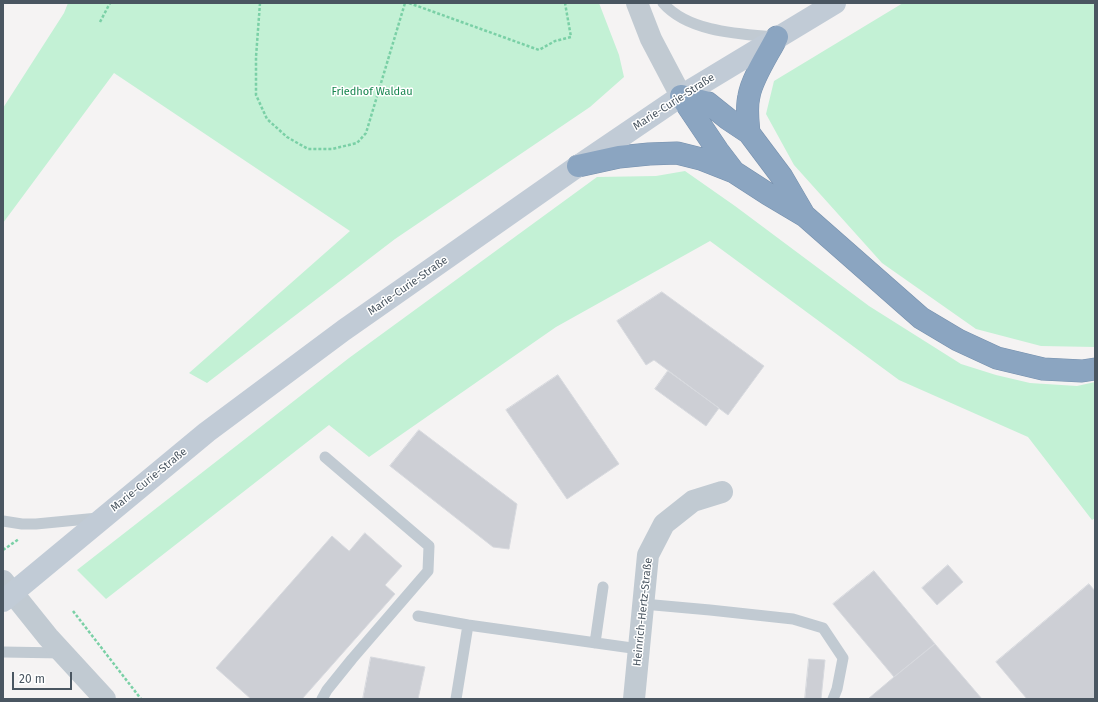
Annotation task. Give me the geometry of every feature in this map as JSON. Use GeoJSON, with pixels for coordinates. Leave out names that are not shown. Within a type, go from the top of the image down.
{"type":"FeatureCollection","features":[{"type":"Feature","properties":{"kind":"highway"},"geometry":{"type":"LineString","coordinates":[[750,133],[747,119],[749,95],[755,78],[777,37]]}},
{"type":"Feature","properties":{"kind":"highway"},"geometry":{"type":"LineString","coordinates":[[681,96],[708,103],[728,119],[750,133],[782,177],[804,216]]}},
{"type":"Feature","properties":{"kind":"highway"},"geometry":{"type":"LineString","coordinates":[[681,96],[734,172]]}},
{"type":"Feature","properties":{"kind":"highway"},"geometry":{"type":"LineString","coordinates":[[578,166],[619,157],[649,154],[677,153],[701,159],[734,172],[804,216],[921,318],[958,340],[997,358],[1043,369],[1082,371],[1095,369]]}},
{"type":"Feature","properties":{"kind":"main road","name":"Marie-Curie-Straße"},"geometry":{"type":"LineString","coordinates":[[6,591],[103,518],[207,432],[344,330],[578,166],[681,96],[835,3]]}},
{"type":"Feature","properties":{"kind":"street"},"geometry":{"type":"LineString","coordinates":[[637,3],[651,39],[681,96]]}},
{"type":"Feature","properties":{"kind":"street","name":"Heinrich-Hertz-Straße"},"geometry":{"type":"LineString","coordinates":[[634,699],[648,555],[664,524],[693,501],[722,492]]}},
{"type":"Feature","properties":{"kind":"street"},"geometry":{"type":"LineString","coordinates":[[6,591],[105,699]]}},
{"type":"Feature","properties":{"kind":"lane"},"geometry":{"type":"LineString","coordinates":[[663,3],[686,21],[732,34],[777,37]]}},
{"type":"Feature","properties":{"kind":"lane"},"geometry":{"type":"LineString","coordinates":[[322,699],[327,690],[352,659],[428,571],[429,546],[325,457]]}},
{"type":"Feature","properties":{"kind":"lane"},"geometry":{"type":"LineString","coordinates":[[3,521],[22,524],[36,524],[103,518]]}},
{"type":"Feature","properties":{"kind":"lane"},"geometry":{"type":"LineString","coordinates":[[595,643],[603,587]]}},
{"type":"Feature","properties":{"kind":"lane"},"geometry":{"type":"LineString","coordinates":[[643,604],[793,619],[823,628],[843,658],[837,689],[832,699]]}},
{"type":"Feature","properties":{"kind":"lane"},"geometry":{"type":"LineString","coordinates":[[418,616],[468,625],[639,649]]}},
{"type":"Feature","properties":{"kind":"lane"},"geometry":{"type":"LineString","coordinates":[[456,699],[468,625]]}},
{"type":"Feature","properties":{"kind":"lane"},"geometry":{"type":"LineString","coordinates":[[3,652],[62,653]]}},
{"type":"Feature","properties":{"kind":"path"},"geometry":{"type":"LineString","coordinates":[[100,22],[110,3]]}},
{"type":"Feature","properties":{"kind":"path"},"geometry":{"type":"LineString","coordinates":[[260,3],[256,57],[256,95],[267,119],[286,137],[308,149],[332,149],[357,143],[366,133],[404,3]]}},
{"type":"Feature","properties":{"kind":"path"},"geometry":{"type":"LineString","coordinates":[[409,3],[539,50],[555,41],[571,37],[565,3]]}},
{"type":"Feature","properties":{"kind":"path"},"geometry":{"type":"LineString","coordinates":[[73,611],[141,699]]}},
{"type":"Feature","properties":{"kind":"green space","name":"Friedhof Waldau"},"geometry":{"type":"Polygon","coordinates":[[[68,3],[599,3],[619,55],[624,77],[590,107],[395,239],[207,383],[189,373],[350,231],[114,73],[3,223],[3,108],[64,13],[68,3]]]}},
{"type":"Feature","properties":{"kind":"green space"},"geometry":{"type":"Polygon","coordinates":[[[903,3],[1095,3],[1095,347],[1041,346],[976,329],[882,263],[794,165],[766,114],[774,81],[903,3]]]}},
{"type":"Feature","properties":{"kind":"green space"},"geometry":{"type":"Polygon","coordinates":[[[685,171],[735,206],[869,306],[961,364],[996,375],[1030,383],[1077,386],[1095,382],[1095,518],[1092,520],[1028,437],[899,380],[710,241],[556,327],[369,457],[329,425],[106,599],[77,570],[349,358],[597,177],[656,176],[685,171]]]}},
{"type":"Feature","properties":{"kind":"building"},"geometry":{"type":"Polygon","coordinates":[[[662,292],[764,366],[728,415],[654,360],[646,365],[617,321],[662,292]]]}},
{"type":"Feature","properties":{"kind":"building"},"geometry":{"type":"Polygon","coordinates":[[[668,371],[719,408],[706,426],[655,389],[668,371]]]}},
{"type":"Feature","properties":{"kind":"building"},"geometry":{"type":"Polygon","coordinates":[[[558,375],[619,464],[567,499],[506,410],[558,375]]]}},
{"type":"Feature","properties":{"kind":"building"},"geometry":{"type":"Polygon","coordinates":[[[419,430],[517,504],[509,549],[493,547],[390,466],[419,430]]]}},
{"type":"Feature","properties":{"kind":"building"},"geometry":{"type":"Polygon","coordinates":[[[365,533],[402,566],[385,585],[395,594],[302,699],[251,699],[216,668],[332,536],[349,551],[365,533]]]}},
{"type":"Feature","properties":{"kind":"building"},"geometry":{"type":"Polygon","coordinates":[[[948,565],[963,582],[937,605],[922,588],[948,565]]]}},
{"type":"Feature","properties":{"kind":"building"},"geometry":{"type":"Polygon","coordinates":[[[874,571],[935,644],[894,677],[833,604],[874,571]]]}},
{"type":"Feature","properties":{"kind":"building"},"geometry":{"type":"Polygon","coordinates":[[[1089,584],[1095,591],[1095,699],[1027,699],[996,662],[1089,584]]]}},
{"type":"Feature","properties":{"kind":"building"},"geometry":{"type":"Polygon","coordinates":[[[935,644],[982,699],[868,699],[894,677],[935,644]]]}},
{"type":"Feature","properties":{"kind":"building"},"geometry":{"type":"Polygon","coordinates":[[[371,657],[425,667],[418,699],[363,699],[371,657]]]}},
{"type":"Feature","properties":{"kind":"building"},"geometry":{"type":"Polygon","coordinates":[[[809,659],[825,660],[821,699],[805,699],[809,659]]]}}]}
